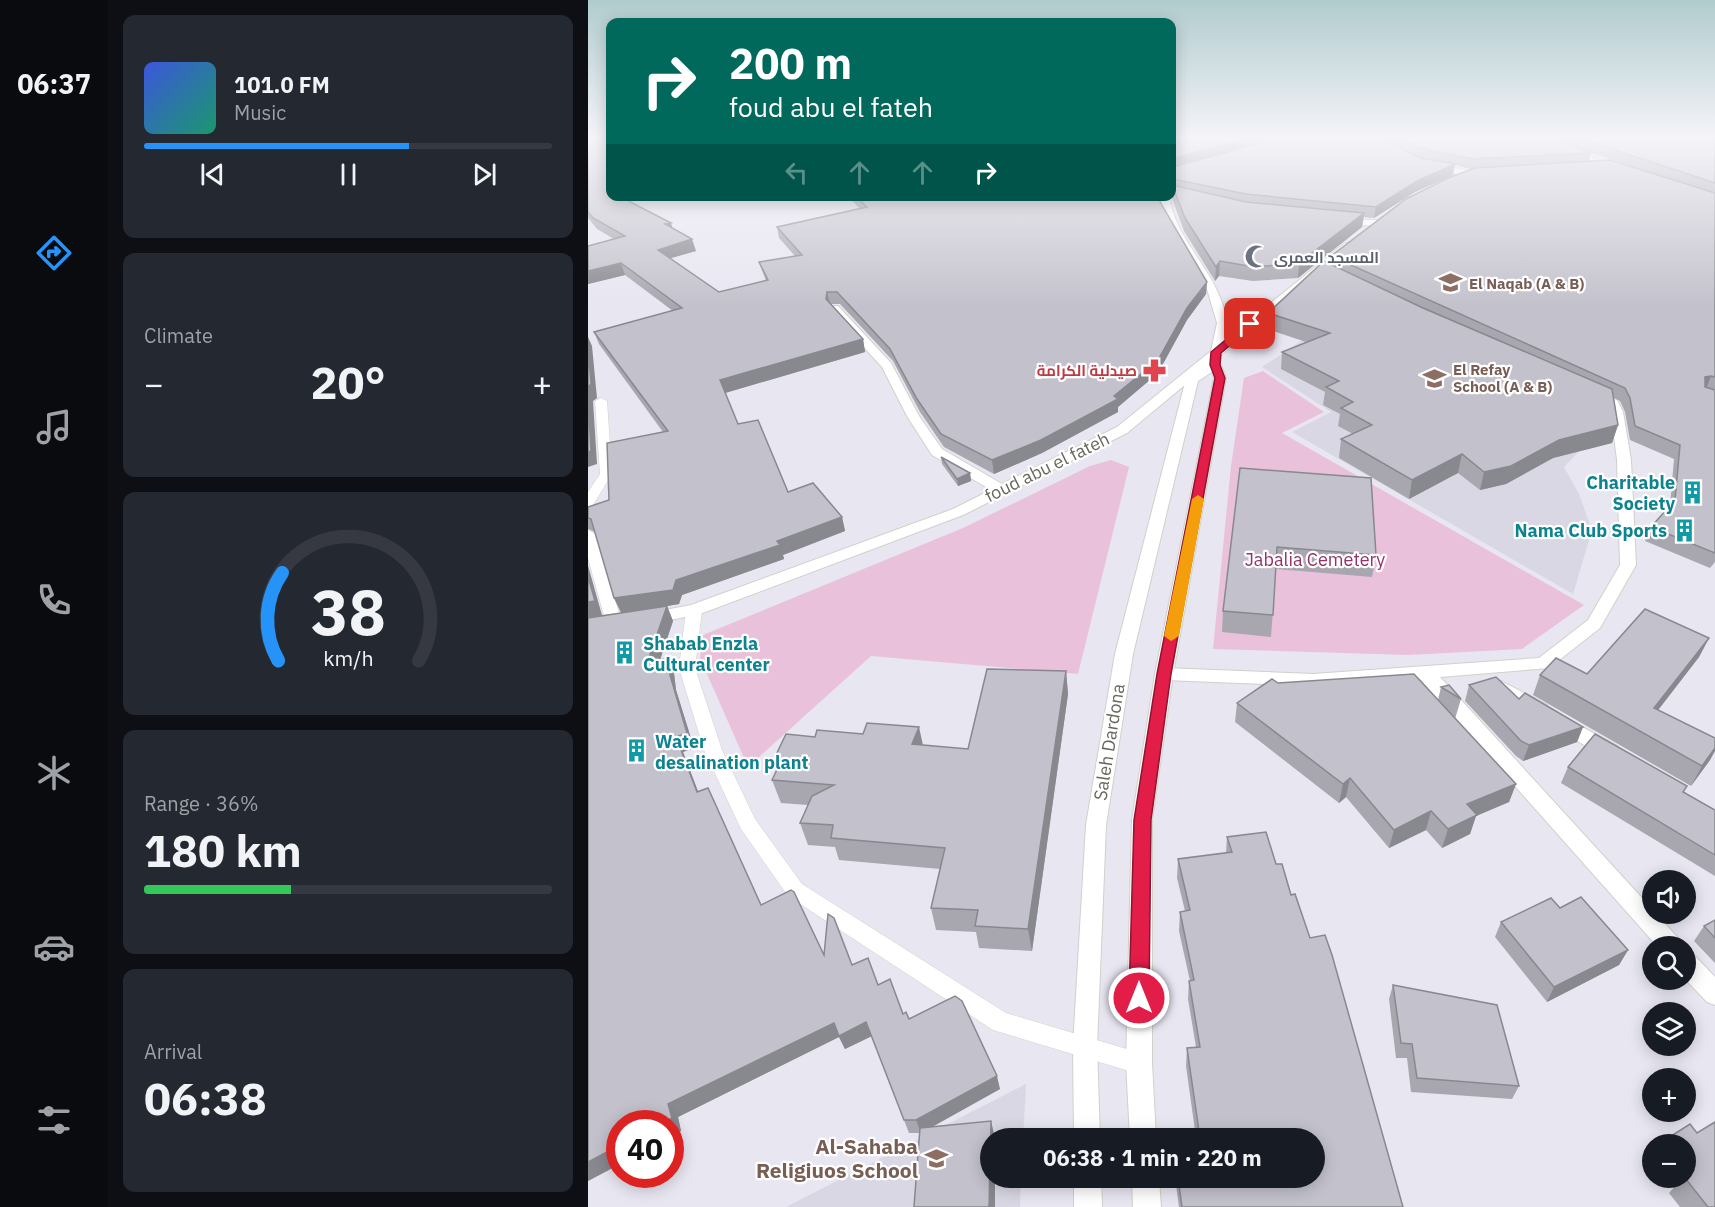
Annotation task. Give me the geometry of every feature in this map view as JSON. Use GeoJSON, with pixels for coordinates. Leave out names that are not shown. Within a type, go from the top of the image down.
{"type":"FeatureCollection","features":[{"type":"Feature","properties":{"kind":"street"},"geometry":{"type":"LineString","coordinates":[[1142,1128],[1139,1063],[1142,820],[1164,674],[1220,378],[1215,359],[1223,323],[1212,289],[1185,247],[1167,212],[1166,201]]}},
{"type":"Feature","properties":{"kind":"street","name":"foud abu el fateh"},"geometry":{"type":"LineString","coordinates":[[597,625],[694,610],[958,512],[1122,430],[1215,359],[1318,268],[1381,220],[1331,220]]}},
{"type":"Feature","properties":{"kind":"street"},"geometry":{"type":"LineString","coordinates":[[1318,268],[1340,278]]}},
{"type":"Feature","properties":{"kind":"street"},"geometry":{"type":"LineString","coordinates":[[834,308],[887,366],[913,416],[937,452],[1001,490]]}},
{"type":"Feature","properties":{"kind":"street","name":"Saleh Dardona"},"geometry":{"type":"LineString","coordinates":[[1087,1128],[1085,1047],[1096,825],[1124,654],[1192,380],[1215,359]]}},
{"type":"Feature","properties":{"kind":"street"},"geometry":{"type":"LineString","coordinates":[[1164,674],[1313,680],[1543,664],[1594,624],[1628,565],[1624,460],[1617,412],[1613,403],[1581,388]]}},
{"type":"Feature","properties":{"kind":"street"},"geometry":{"type":"LineString","coordinates":[[1471,670],[1623,758]]}},
{"type":"Feature","properties":{"kind":"street"},"geometry":{"type":"LineString","coordinates":[[1425,673],[1662,936]]}},
{"type":"Feature","properties":{"kind":"street"},"geometry":{"type":"LineString","coordinates":[[1696,974],[1715,994]]}},
{"type":"Feature","properties":{"kind":"street"},"geometry":{"type":"LineString","coordinates":[[1088,1188],[1088,1207]]}},
{"type":"Feature","properties":{"kind":"street"},"geometry":{"type":"LineString","coordinates":[[1146,1188],[1147,1207]]}},
{"type":"Feature","properties":{"kind":"lane"},"geometry":{"type":"LineString","coordinates":[[588,501],[606,474],[601,401]]}},
{"type":"Feature","properties":{"kind":"lane"},"geometry":{"type":"LineString","coordinates":[[588,534],[626,622]]}},
{"type":"Feature","properties":{"kind":"lane"},"geometry":{"type":"LineString","coordinates":[[694,610],[687,668],[713,750],[747,824],[795,890],[1001,1022],[1139,1063]]}},
{"type":"Feature","properties":{"kind":"shaded area"},"geometry":{"type":"Polygon","coordinates":[[[1367,297],[1595,435],[1564,467],[1579,494],[1592,530],[1573,594],[1292,432],[1331,412],[1262,367],[1367,297]]]}},
{"type":"Feature","properties":{"kind":"shaded area","name":"Al-Sahaba Religiuos School"},"geometry":{"type":"Polygon","coordinates":[[[1026,1084],[1024,1128],[980,1128],[980,1188],[1021,1188],[1020,1207],[786,1207],[1026,1084]]]}},
{"type":"Feature","properties":{"kind":"green space","name":"Jabalia Cemetery"},"geometry":{"type":"Polygon","coordinates":[[[1263,371],[1324,412],[1282,433],[1584,605],[1522,649],[1408,655],[1213,649],[1231,466],[1244,378],[1263,371]]]}},
{"type":"Feature","properties":{"kind":"green space"},"geometry":{"type":"Polygon","coordinates":[[[1111,460],[1129,467],[1078,674],[871,656],[748,767],[700,658],[703,635],[963,528],[1090,466],[1111,460]]]}},
{"type":"Feature","properties":{"kind":"building"},"geometry":{"type":"Polygon","coordinates":[[[588,194],[606,194],[606,201],[629,201],[671,223],[665,224],[692,239],[658,250],[719,292],[768,280],[759,262],[802,255],[777,227],[867,207],[861,201],[1160,201],[1207,282],[1187,308],[1158,360],[1114,396],[1118,399],[1041,440],[992,460],[941,434],[917,399],[890,349],[837,292],[827,292],[826,299],[863,339],[720,380],[738,424],[758,420],[788,492],[813,483],[842,517],[777,541],[780,545],[676,580],[673,590],[614,598],[591,519],[588,518],[588,507],[609,500],[607,443],[668,431],[594,332],[682,308],[621,263],[588,271],[588,246],[625,236],[593,218],[588,212],[588,194]]]}},
{"type":"Feature","properties":{"kind":"building"},"geometry":{"type":"Polygon","coordinates":[[[1176,194],[1213,194],[1246,202],[1364,213],[1299,263],[1254,267],[1220,261],[1216,267],[1185,218],[1176,194]]]}},
{"type":"Feature","properties":{"kind":"building"},"geometry":{"type":"Polygon","coordinates":[[[1249,194],[1396,194],[1376,207],[1249,194]]]}},
{"type":"Feature","properties":{"kind":"building"},"geometry":{"type":"Polygon","coordinates":[[[1415,194],[1715,194],[1715,377],[1705,377],[1705,387],[1715,390],[1715,553],[1651,527],[1675,500],[1680,445],[1635,426],[1630,398],[1625,388],[1331,256],[1415,194]]]}},
{"type":"Feature","properties":{"kind":"building"},"geometry":{"type":"Polygon","coordinates":[[[1324,261],[1423,308],[1612,389],[1618,425],[1559,440],[1511,466],[1484,472],[1462,454],[1412,480],[1341,439],[1372,425],[1341,408],[1353,402],[1326,387],[1339,381],[1282,352],[1330,333],[1268,313],[1324,261]]]}},
{"type":"Feature","properties":{"kind":"building"},"geometry":{"type":"Polygon","coordinates":[[[588,348],[591,384],[588,387],[588,348]]]}},
{"type":"Feature","properties":{"kind":"building"},"geometry":{"type":"Polygon","coordinates":[[[588,400],[591,451],[588,452],[588,400]]]}},
{"type":"Feature","properties":{"kind":"building"},"geometry":{"type":"Polygon","coordinates":[[[941,457],[970,473],[957,479],[941,457]]]}},
{"type":"Feature","properties":{"kind":"building"},"geometry":{"type":"Polygon","coordinates":[[[1240,468],[1371,478],[1376,555],[1277,547],[1273,615],[1223,611],[1240,468]]]}},
{"type":"Feature","properties":{"kind":"building"},"geometry":{"type":"Polygon","coordinates":[[[588,577],[595,601],[588,602],[588,577]]]}},
{"type":"Feature","properties":{"kind":"building"},"geometry":{"type":"Polygon","coordinates":[[[667,606],[647,663],[668,658],[670,675],[687,733],[676,737],[697,792],[708,788],[761,905],[791,890],[794,892],[824,955],[828,914],[834,918],[852,965],[868,958],[878,985],[890,979],[903,1014],[906,1012],[909,1019],[955,996],[962,1001],[997,1076],[916,1120],[904,1120],[866,1022],[839,1036],[834,1023],[668,1104],[670,1110],[606,1110],[606,1152],[588,1162],[588,618],[667,606]]]}},
{"type":"Feature","properties":{"kind":"building"},"geometry":{"type":"Polygon","coordinates":[[[1645,609],[1709,638],[1654,708],[1715,738],[1715,748],[1702,766],[1540,675],[1556,658],[1587,674],[1645,609]]]}},
{"type":"Feature","properties":{"kind":"building"},"geometry":{"type":"Polygon","coordinates":[[[987,669],[1066,671],[1028,929],[975,926],[978,910],[931,908],[945,848],[831,838],[833,825],[800,823],[812,796],[834,785],[772,780],[782,759],[774,759],[786,734],[815,737],[817,730],[863,734],[867,723],[919,727],[912,744],[968,749],[987,669]]]}},
{"type":"Feature","properties":{"kind":"building"},"geometry":{"type":"Polygon","coordinates":[[[1414,674],[1516,784],[1467,804],[1477,815],[1448,829],[1431,811],[1394,830],[1350,778],[1343,784],[1237,703],[1272,679],[1278,683],[1414,674]]]}},
{"type":"Feature","properties":{"kind":"building"},"geometry":{"type":"Polygon","coordinates":[[[1496,677],[1519,699],[1525,693],[1583,727],[1529,745],[1521,741],[1469,685],[1496,677]]]}},
{"type":"Feature","properties":{"kind":"building"},"geometry":{"type":"Polygon","coordinates":[[[1449,685],[1461,699],[1441,687],[1449,685]]]}},
{"type":"Feature","properties":{"kind":"building"},"geometry":{"type":"Polygon","coordinates":[[[1595,734],[1687,786],[1683,792],[1715,810],[1715,855],[1568,767],[1595,734]]]}},
{"type":"Feature","properties":{"kind":"building"},"geometry":{"type":"Polygon","coordinates":[[[1266,832],[1276,864],[1282,864],[1291,895],[1295,894],[1310,938],[1325,935],[1403,1207],[1182,1207],[1179,1188],[1325,1188],[1325,1128],[1199,1128],[1187,1048],[1200,1047],[1189,981],[1194,980],[1180,912],[1190,910],[1178,859],[1232,852],[1227,837],[1266,832]]]}},
{"type":"Feature","properties":{"kind":"building"},"geometry":{"type":"Polygon","coordinates":[[[1581,897],[1628,950],[1554,987],[1501,922],[1551,898],[1560,908],[1581,897]]]}},
{"type":"Feature","properties":{"kind":"building"},"geometry":{"type":"Polygon","coordinates":[[[1715,920],[1715,938],[1704,926],[1715,920]]]}},
{"type":"Feature","properties":{"kind":"building"},"geometry":{"type":"Polygon","coordinates":[[[1393,985],[1497,1005],[1519,1086],[1417,1078],[1412,1044],[1401,1043],[1393,985]]]}},
{"type":"Feature","properties":{"kind":"building"},"geometry":{"type":"Polygon","coordinates":[[[991,1121],[991,1128],[980,1128],[980,1188],[989,1188],[989,1207],[914,1207],[920,1128],[991,1121]]]}},
{"type":"Feature","properties":{"kind":"building"},"geometry":{"type":"Polygon","coordinates":[[[1715,1122],[1715,1207],[1708,1207],[1693,1188],[1696,1188],[1696,1134],[1674,1134],[1690,1124],[1697,1133],[1715,1122]]]}},
{"type":"Feature","properties":{"kind":"slow traffic"},"geometry":{"type":"LineString","coordinates":[[1171,636],[1198,499]]}},
{"type":"Feature","properties":{"kind":"place","name":"المسجد العمرى"},"geometry":{"type":"Point","coordinates":[1256,257]}},
{"type":"Feature","properties":{"kind":"place","name":"El Naqab (A & B)"},"geometry":{"type":"Point","coordinates":[1451,283]}},
{"type":"Feature","properties":{"kind":"place","name":"ِِصيدلية الكرامة"},"geometry":{"type":"Point","coordinates":[1155,370]}},
{"type":"Feature","properties":{"kind":"place","name":"El Refay School (A & B)"},"geometry":{"type":"Point","coordinates":[1435,378]}},
{"type":"Feature","properties":{"kind":"place","name":"Charitable Society"},"geometry":{"type":"Point","coordinates":[1693,492]}},
{"type":"Feature","properties":{"kind":"place","name":"Nama Club Sports"},"geometry":{"type":"Point","coordinates":[1685,530]}},
{"type":"Feature","properties":{"kind":"place","name":"Shabab Enzla Cultural center"},"geometry":{"type":"Point","coordinates":[625,653]}},
{"type":"Feature","properties":{"kind":"place","name":"Water desalination plant"},"geometry":{"type":"Point","coordinates":[637,751]}},
{"type":"Feature","properties":{"kind":"place","name":"Al-Sahaba Religiuos School"},"geometry":{"type":"Point","coordinates":[936,1158]}},
{"type":"Feature","properties":{"kind":"route"},"geometry":{"type":"LineString","coordinates":[[1139,998],[1142,820],[1164,674],[1220,378],[1215,365],[1216,352],[1250,324]]}}]}
